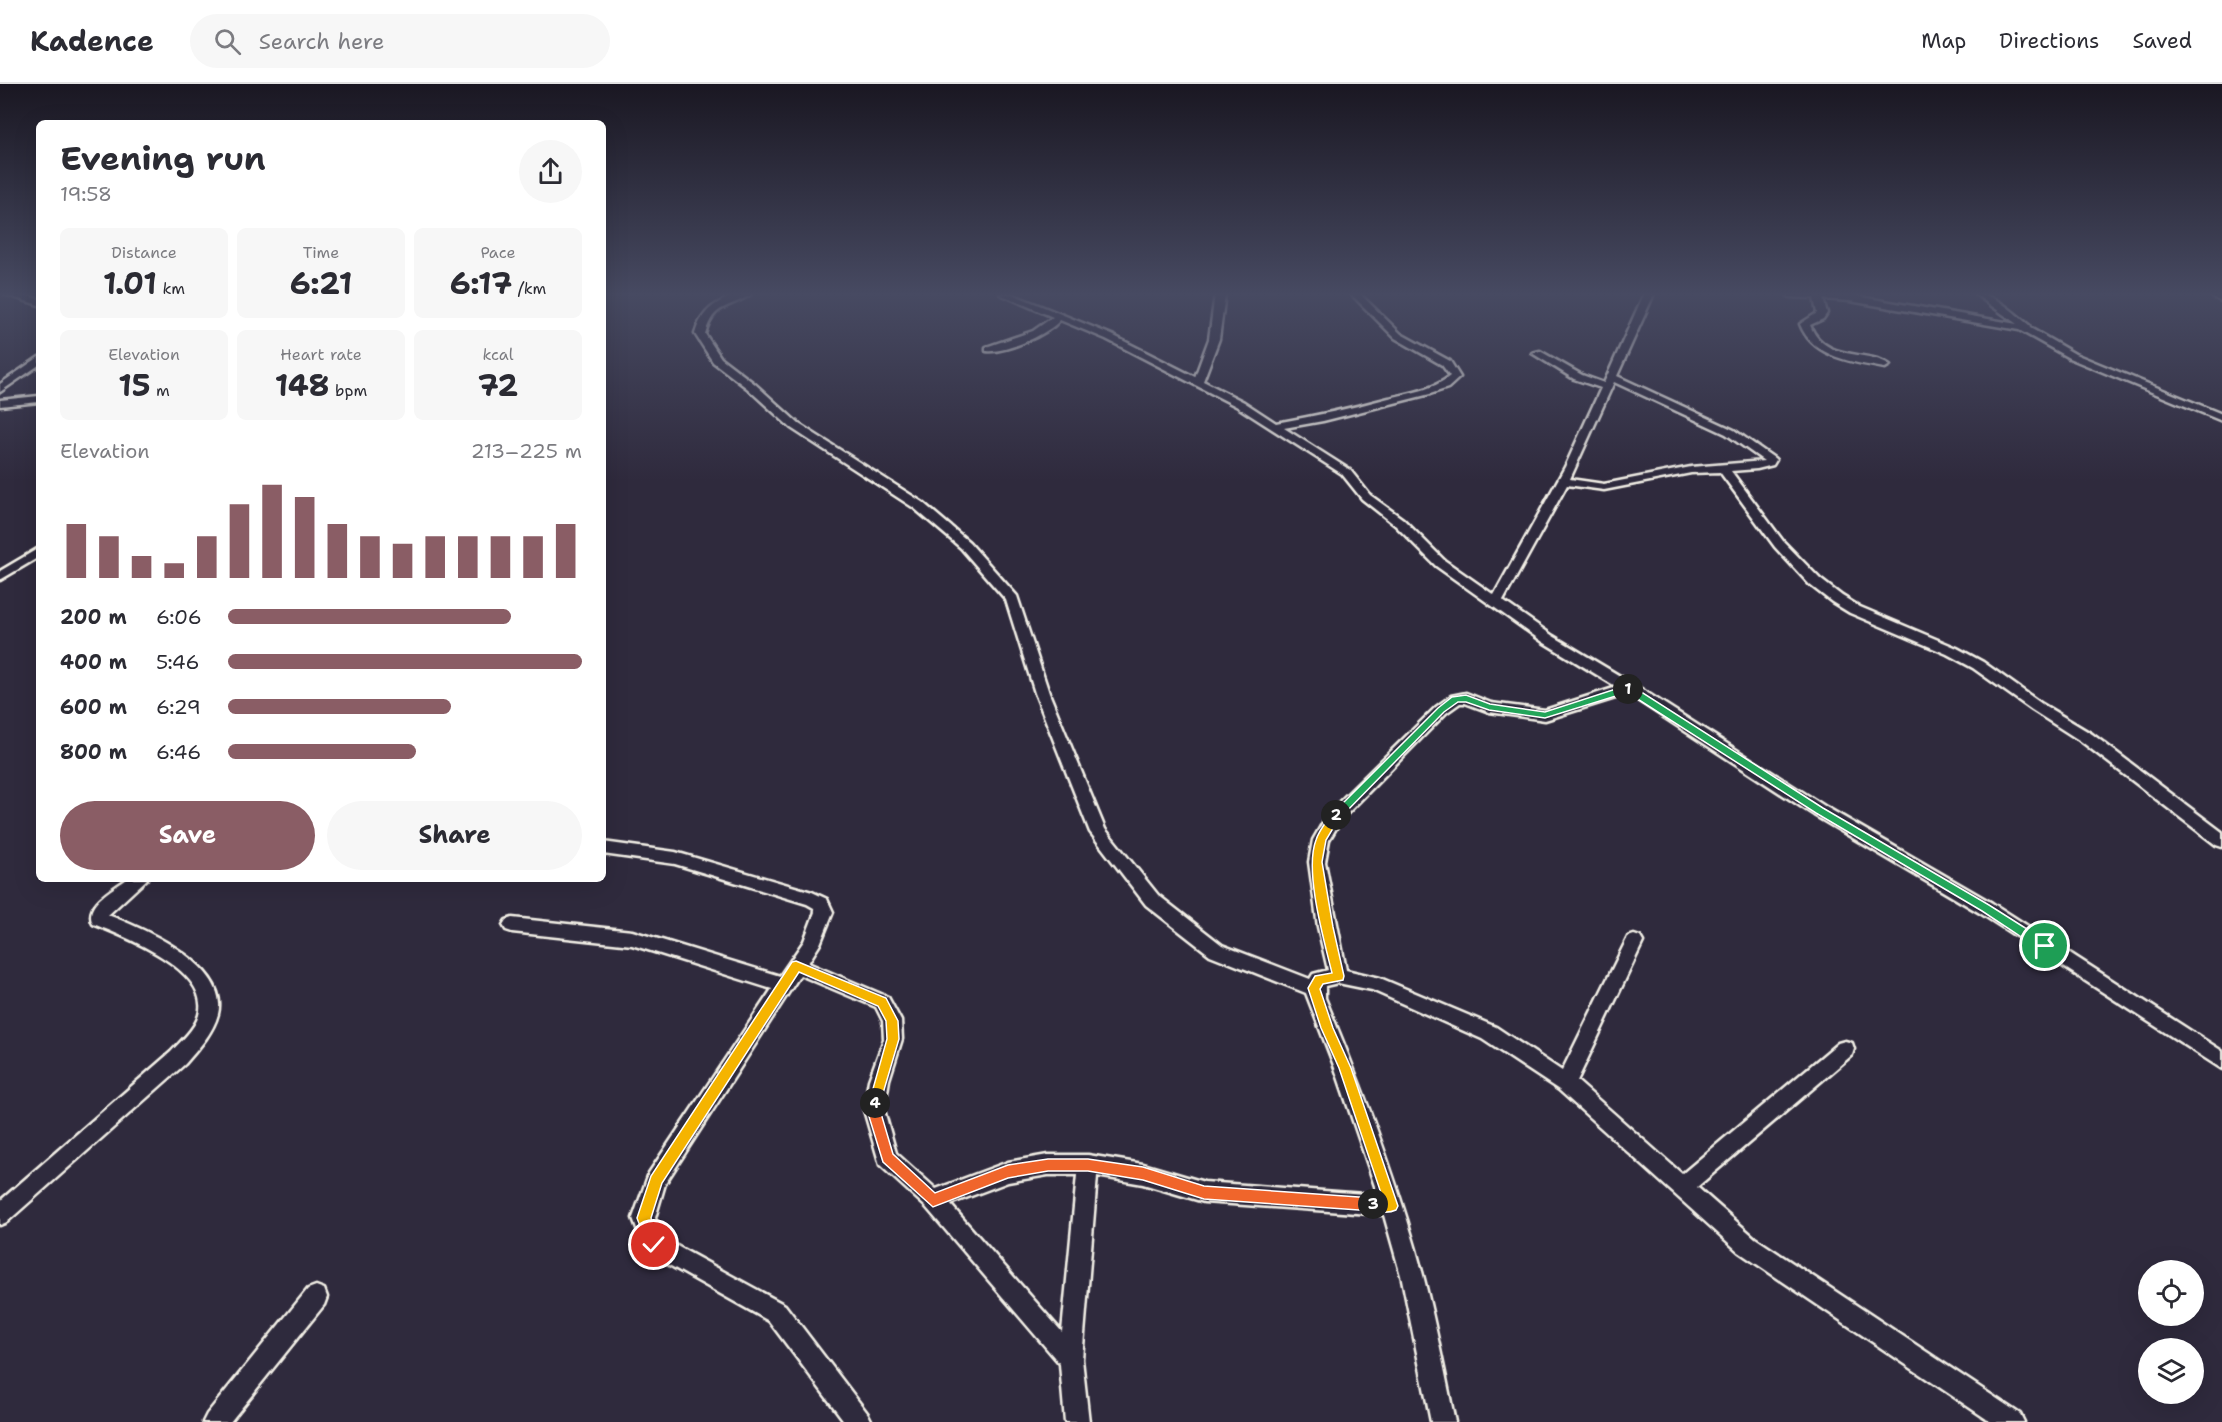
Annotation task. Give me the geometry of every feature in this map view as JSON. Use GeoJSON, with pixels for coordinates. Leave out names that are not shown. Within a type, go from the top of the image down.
{"type":"FeatureCollection","features":[{"type":"Feature","properties":{"kind":"street"},"geometry":{"type":"LineString","coordinates":[[715,356],[795,426],[918,505],[965,545],[1012,599],[1042,693],[1098,832],[1152,900],[1216,950],[1314,988]]}},
{"type":"Feature","properties":{"kind":"street"},"geometry":{"type":"LineString","coordinates":[[1149,356],[1240,404],[1346,472],[1366,497],[1399,522],[1440,563],[1548,639],[1630,688],[1820,811],[1986,908],[2222,1061]]}},
{"type":"Feature","properties":{"kind":"street"},"geometry":{"type":"LineString","coordinates":[[1198,381],[1209,356]]}},
{"type":"Feature","properties":{"kind":"street"},"geometry":{"type":"LineString","coordinates":[[1275,426],[1323,418],[1444,386],[1455,377],[1446,363],[1434,356]]}},
{"type":"Feature","properties":{"kind":"street"},"geometry":{"type":"LineString","coordinates":[[1543,356],[1578,377],[1609,382],[1730,432],[1770,460],[1769,463],[1757,466],[1668,474],[1604,487],[1563,482]]}},
{"type":"Feature","properties":{"kind":"street"},"geometry":{"type":"LineString","coordinates":[[1497,601],[1563,482],[1621,356]]}},
{"type":"Feature","properties":{"kind":"street"},"geometry":{"type":"LineString","coordinates":[[1846,356],[1885,365]]}},
{"type":"Feature","properties":{"kind":"street"},"geometry":{"type":"LineString","coordinates":[[2073,356],[2222,418]]}},
{"type":"Feature","properties":{"kind":"street"},"geometry":{"type":"LineString","coordinates":[[0,389],[36,362]]}},
{"type":"Feature","properties":{"kind":"street"},"geometry":{"type":"LineString","coordinates":[[0,403],[36,399]]}},
{"type":"Feature","properties":{"kind":"street"},"geometry":{"type":"LineString","coordinates":[[1722,468],[1796,564],[1837,599],[1978,665],[2037,707],[2087,738],[2222,841]]}},
{"type":"Feature","properties":{"kind":"street"},"geometry":{"type":"LineString","coordinates":[[0,576],[36,554]]}},
{"type":"Feature","properties":{"kind":"street"},"geometry":{"type":"LineString","coordinates":[[1338,976],[1327,927],[1317,862],[1321,840],[1335,816],[1441,710],[1455,699],[1466,699],[1489,707],[1545,715],[1630,688]]}},
{"type":"Feature","properties":{"kind":"street"},"geometry":{"type":"LineString","coordinates":[[606,848],[675,858],[812,899],[821,904],[824,912],[811,944],[656,1180],[644,1218],[654,1245],[777,1313],[860,1422]]}},
{"type":"Feature","properties":{"kind":"street"},"geometry":{"type":"LineString","coordinates":[[0,1215],[178,1058],[199,1033],[207,1018],[210,999],[199,979],[177,958],[134,932],[99,919],[99,912],[106,904],[135,882]]}},
{"type":"Feature","properties":{"kind":"street"},"geometry":{"type":"LineString","coordinates":[[512,926],[633,938],[784,985]]}},
{"type":"Feature","properties":{"kind":"street"},"geometry":{"type":"LineString","coordinates":[[1566,1084],[1634,942]]}},
{"type":"Feature","properties":{"kind":"street"},"geometry":{"type":"LineString","coordinates":[[796,966],[882,1002],[892,1021],[893,1039],[879,1080],[874,1110],[887,1158],[933,1200],[1071,1359]]}},
{"type":"Feature","properties":{"kind":"street"},"geometry":{"type":"LineString","coordinates":[[1314,988],[1319,980],[1338,976],[1374,983],[1489,1033],[1566,1084],[1747,1245],[2012,1422]]}},
{"type":"Feature","properties":{"kind":"street"},"geometry":{"type":"LineString","coordinates":[[1314,988],[1327,1028],[1345,1068],[1392,1206],[1413,1279],[1443,1422]]}},
{"type":"Feature","properties":{"kind":"street"},"geometry":{"type":"LineString","coordinates":[[1682,1187],[1845,1049]]}},
{"type":"Feature","properties":{"kind":"street"},"geometry":{"type":"LineString","coordinates":[[933,1200],[1008,1172],[1048,1165],[1088,1165],[1143,1173],[1204,1192],[1392,1206]]}},
{"type":"Feature","properties":{"kind":"street"},"geometry":{"type":"LineString","coordinates":[[1077,1422],[1071,1359],[1088,1165]]}},
{"type":"Feature","properties":{"kind":"street"},"geometry":{"type":"LineString","coordinates":[[215,1422],[316,1297]]}},
{"type":"Feature","properties":{"kind":"route"},"geometry":{"type":"LineString","coordinates":[[654,1245],[644,1218],[656,1180],[796,966],[882,1002],[892,1021],[893,1039],[879,1080],[874,1110],[887,1158],[933,1200],[1008,1172],[1048,1165],[1088,1165],[1143,1173],[1204,1192],[1392,1206],[1345,1068],[1316,999],[1314,988],[1319,980],[1328,976],[1338,976],[1327,927],[1317,862],[1321,840],[1335,816],[1441,710],[1455,699],[1466,699],[1489,707],[1545,715],[1630,688],[1820,811],[1986,908],[2045,946]]}}]}
